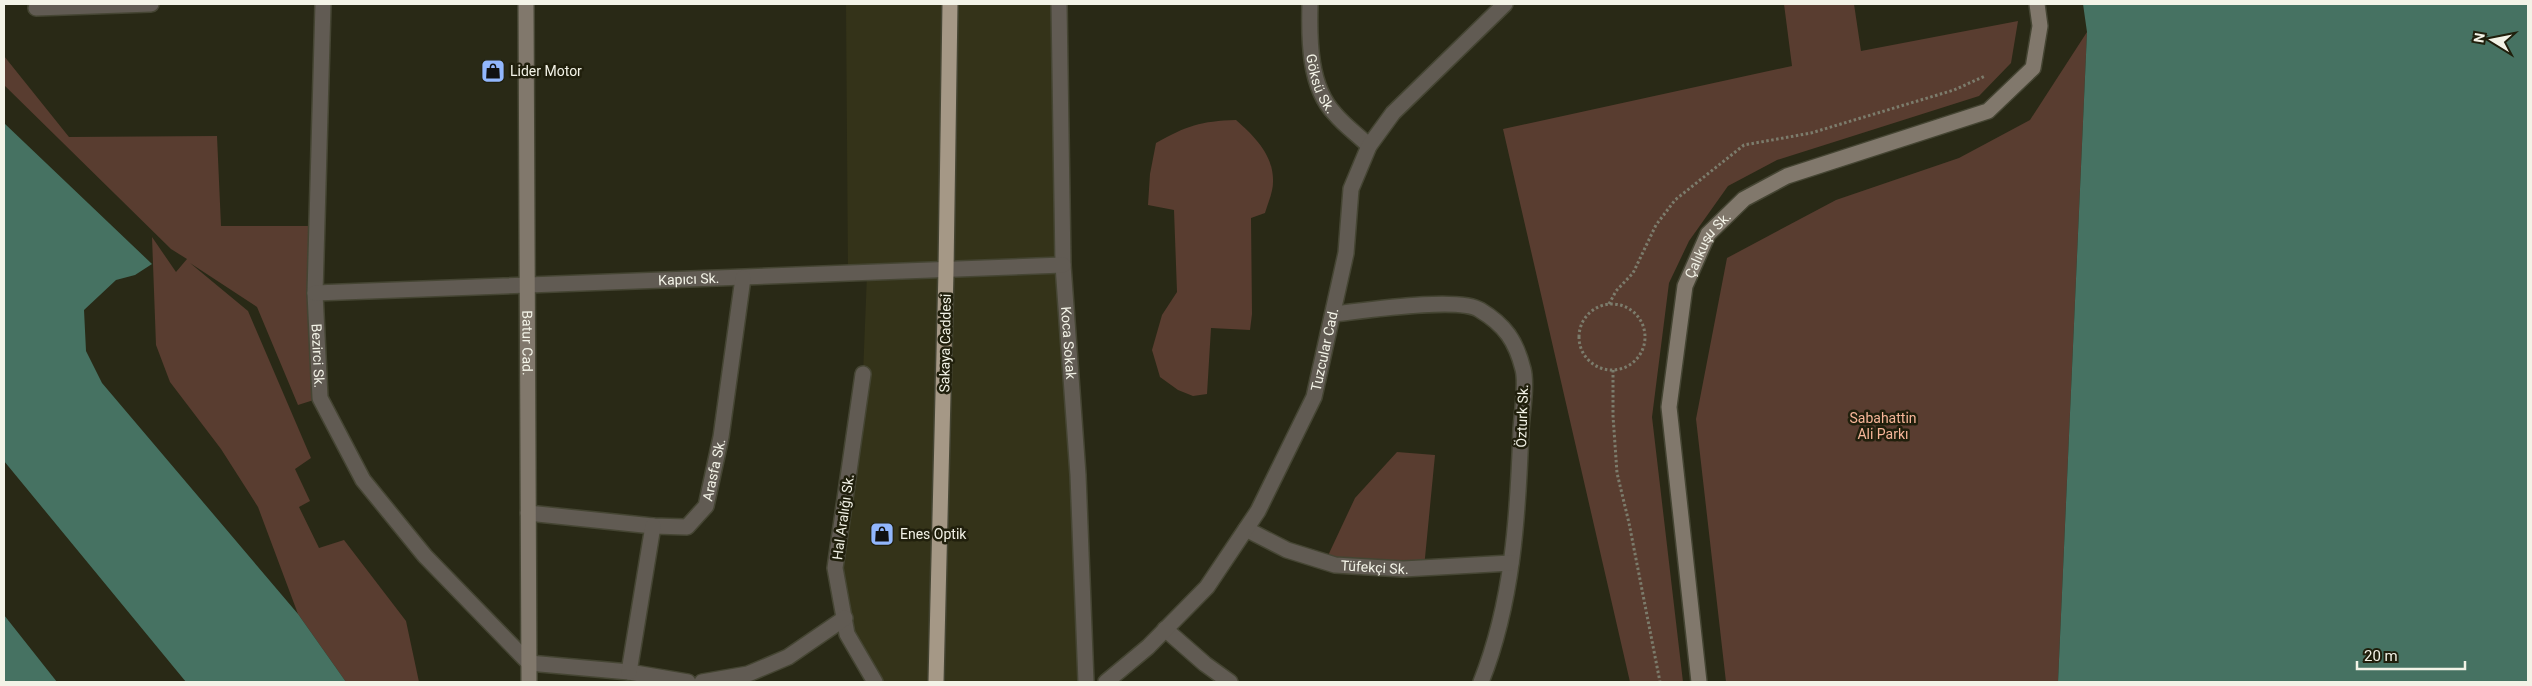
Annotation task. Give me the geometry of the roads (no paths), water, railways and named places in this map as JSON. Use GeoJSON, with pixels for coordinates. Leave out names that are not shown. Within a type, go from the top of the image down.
{"type":"FeatureCollection","features":[{"type":"Feature","properties":{"kind":"highway","name":"Sakaya Caddesi"},"geometry":{"type":"LineString","coordinates":[[936,682],[946,271],[950,4]]}},
{"type":"Feature","properties":{"kind":"main road","name":"Batur Cad."},"geometry":{"type":"LineString","coordinates":[[526,4],[529,682]]}},
{"type":"Feature","properties":{"kind":"main road","name":"Çalıkuşu Sk."},"geometry":{"type":"LineString","coordinates":[[1699,682],[1669,407],[1685,286],[1708,234],[1744,199],[1787,176],[1988,111],[2032,68],[2040,26],[2038,4]]}},
{"type":"Feature","properties":{"kind":"street"},"geometry":{"type":"LineString","coordinates":[[36,8],[151,4]]}},
{"type":"Feature","properties":{"kind":"street","name":"Bezirci Sk."},"geometry":{"type":"LineString","coordinates":[[323,4],[314,293],[320,398],[363,480],[424,556],[529,663]]}},
{"type":"Feature","properties":{"kind":"street","name":"Koca Sokak"},"geometry":{"type":"LineString","coordinates":[[1059,4],[1064,265],[1078,475],[1086,682]]}},
{"type":"Feature","properties":{"kind":"street","name":"Göksü Sk."},"geometry":{"type":"LineString","coordinates":[[1310,4],[1309,38],[1316,81],[1333,113],[1369,146]]}},
{"type":"Feature","properties":{"kind":"street","name":"Tuzcular Cad."},"geometry":{"type":"LineString","coordinates":[[1106,682],[1165,629],[1207,587],[1258,511],[1314,397],[1334,314],[1346,253],[1351,189],[1369,146],[1393,113],[1491,9],[1505,4]]}},
{"type":"Feature","properties":{"kind":"street","name":"Kapıcı Sk."},"geometry":{"type":"LineString","coordinates":[[314,293],[946,271],[1064,265]]}},
{"type":"Feature","properties":{"kind":"street","name":"Arasfa Sk."},"geometry":{"type":"LineString","coordinates":[[528,513],[653,526],[687,527],[706,506],[721,437],[743,278]]}},
{"type":"Feature","properties":{"kind":"street","name":"Özturk Sk."},"geometry":{"type":"LineString","coordinates":[[1334,314],[1440,303],[1479,308],[1511,335],[1524,371],[1518,506],[1511,563],[1496,646],[1481,682]]}},
{"type":"Feature","properties":{"kind":"street","name":"Hal Aralığı Sk."},"geometry":{"type":"LineString","coordinates":[[863,374],[836,568],[848,634],[874,682]]}},
{"type":"Feature","properties":{"kind":"street"},"geometry":{"type":"LineString","coordinates":[[629,672],[653,526]]}},
{"type":"Feature","properties":{"kind":"street","name":"Tüfekçi Sk."},"geometry":{"type":"LineString","coordinates":[[1246,529],[1288,550],[1335,565],[1403,569],[1511,563]]}},
{"type":"Feature","properties":{"kind":"street"},"geometry":{"type":"LineString","coordinates":[[702,682],[748,674],[788,657],[845,618]]}},
{"type":"Feature","properties":{"kind":"street"},"geometry":{"type":"LineString","coordinates":[[1165,629],[1205,664],[1230,682]]}},
{"type":"Feature","properties":{"kind":"street"},"geometry":{"type":"LineString","coordinates":[[529,663],[629,672],[688,682]]}},
{"type":"Feature","properties":{"kind":"place","name":"Lider Motor"},"geometry":{"type":"Point","coordinates":[493,71]}},
{"type":"Feature","properties":{"kind":"place","name":"Enes Optik"},"geometry":{"type":"Point","coordinates":[882,534]}},
{"type":"Feature","properties":{"kind":"park label","name":"Sabahattin Ali Parkı"},"geometry":{"type":"Point","coordinates":[1883,426]}}]}
